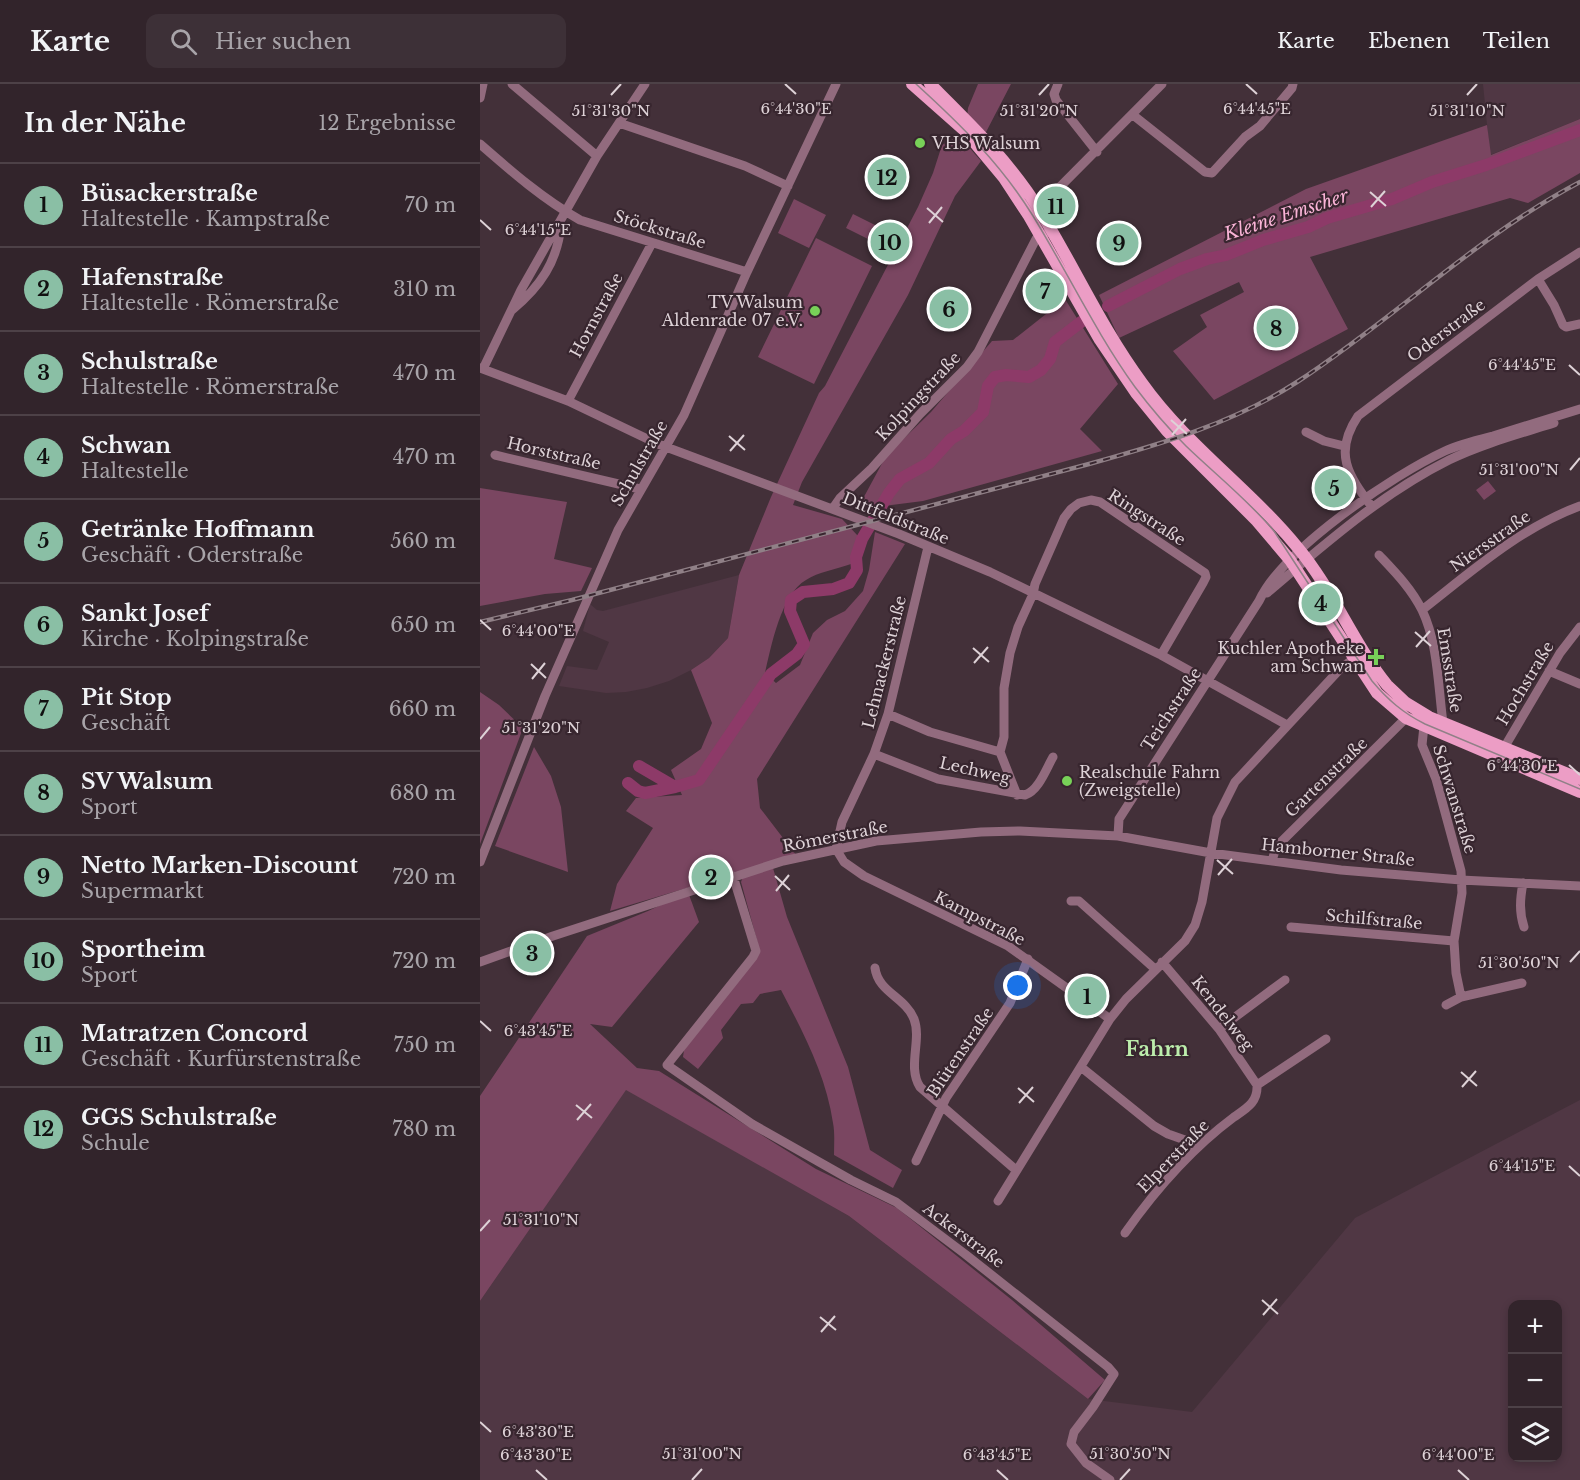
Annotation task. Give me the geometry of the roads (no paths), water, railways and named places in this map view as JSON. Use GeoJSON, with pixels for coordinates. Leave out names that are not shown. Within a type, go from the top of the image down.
{"type":"FeatureCollection","features":[{"type":"Feature","properties":{"kind":"main road"},"geometry":{"type":"LineString","coordinates":[[912,84],[964,130],[1055,238],[1114,343],[1143,386],[1173,423],[1273,518],[1304,555],[1359,655],[1377,693],[1406,718],[1424,726],[1440,728],[1580,779]]}},
{"type":"Feature","properties":{"kind":"main road"},"geometry":{"type":"LineString","coordinates":[[930,84],[991,147],[1017,178],[1034,213],[1040,235],[1100,340],[1136,393],[1167,431],[1257,521],[1293,565],[1359,655],[1395,694],[1440,728]]}},
{"type":"Feature","properties":{"kind":"main road"},"geometry":{"type":"LineString","coordinates":[[1501,752],[1580,792]]}},
{"type":"Feature","properties":{"kind":"street"},"geometry":{"type":"LineString","coordinates":[[480,98],[483,84]]}},
{"type":"Feature","properties":{"kind":"street"},"geometry":{"type":"LineString","coordinates":[[512,84],[597,156]]}},
{"type":"Feature","properties":{"kind":"street"},"geometry":{"type":"LineString","coordinates":[[481,369],[521,290],[597,156],[645,84]]}},
{"type":"Feature","properties":{"kind":"street","name":"Schulstraße"},"geometry":{"type":"LineString","coordinates":[[480,862],[545,696],[618,530],[684,416],[747,272],[836,84]]}},
{"type":"Feature","properties":{"kind":"street"},"geometry":{"type":"LineString","coordinates":[[1058,84],[1054,94],[1056,99],[1097,152]]}},
{"type":"Feature","properties":{"kind":"street"},"geometry":{"type":"LineString","coordinates":[[1034,213],[1162,84]]}},
{"type":"Feature","properties":{"kind":"street"},"geometry":{"type":"LineString","coordinates":[[1133,115],[1205,172],[1212,173],[1245,137],[1260,126],[1293,84]]}},
{"type":"Feature","properties":{"kind":"street"},"geometry":{"type":"LineString","coordinates":[[619,123],[745,166],[788,186]]}},
{"type":"Feature","properties":{"kind":"street","name":"Stöckstraße"},"geometry":{"type":"LineString","coordinates":[[480,144],[538,193],[580,220],[747,272]]}},
{"type":"Feature","properties":{"kind":"street"},"geometry":{"type":"LineString","coordinates":[[511,312],[542,281],[560,242],[562,221]]}},
{"type":"Feature","properties":{"kind":"street"},"geometry":{"type":"LineString","coordinates":[[1040,235],[1047,234],[1055,238]]}},
{"type":"Feature","properties":{"kind":"street","name":"Kolpingstraße"},"geometry":{"type":"LineString","coordinates":[[833,508],[840,498],[872,468],[920,414],[967,367],[978,352],[1040,235]]}},
{"type":"Feature","properties":{"kind":"street","name":"Hornstraße"},"geometry":{"type":"LineString","coordinates":[[568,401],[652,243]]}},
{"type":"Feature","properties":{"kind":"street"},"geometry":{"type":"LineString","coordinates":[[1026,260],[1037,250],[1048,249]]}},
{"type":"Feature","properties":{"kind":"street","name":"Oderstraße"},"geometry":{"type":"LineString","coordinates":[[1344,446],[1358,416],[1538,279],[1580,252]]}},
{"type":"Feature","properties":{"kind":"street"},"geometry":{"type":"LineString","coordinates":[[1538,279],[1563,325],[1566,327],[1579,326]]}},
{"type":"Feature","properties":{"kind":"street","name":"Dittfeldstraße"},"geometry":{"type":"LineString","coordinates":[[481,369],[568,401],[665,447],[833,508],[990,572],[1161,655],[1287,725]]}},
{"type":"Feature","properties":{"kind":"street"},"geometry":{"type":"LineString","coordinates":[[1368,503],[1446,451],[1580,409]]}},
{"type":"Feature","properties":{"kind":"street"},"geometry":{"type":"LineString","coordinates":[[1368,503],[1451,459],[1580,415]]}},
{"type":"Feature","properties":{"kind":"street"},"geometry":{"type":"LineString","coordinates":[[1306,432],[1324,441],[1344,446],[1349,471],[1368,503]]}},
{"type":"Feature","properties":{"kind":"street","name":"Horststraße"},"geometry":{"type":"LineString","coordinates":[[495,455],[640,489]]}},
{"type":"Feature","properties":{"kind":"street","name":"Ringstraße"},"geometry":{"type":"LineString","coordinates":[[1033,594],[1052,544],[1071,509],[1080,502],[1091,500],[1100,502],[1204,573],[1206,577],[1161,655]]}},
{"type":"Feature","properties":{"kind":"street","name":"Teichstraße"},"geometry":{"type":"LineString","coordinates":[[1118,836],[1119,819],[1264,590],[1304,555],[1338,518],[1368,503]]}},
{"type":"Feature","properties":{"kind":"street","name":"Niersstraße"},"geometry":{"type":"LineString","coordinates":[[1422,609],[1507,544],[1535,526],[1580,506]]}},
{"type":"Feature","properties":{"kind":"street","name":"Lehnackerstraße"},"geometry":{"type":"LineString","coordinates":[[836,849],[842,822],[874,754],[888,714],[928,547]]}},
{"type":"Feature","properties":{"kind":"street","name":"Emsstraße"},"geometry":{"type":"LineString","coordinates":[[1379,555],[1408,587],[1422,609],[1432,634],[1440,728]]}},
{"type":"Feature","properties":{"kind":"street"},"geometry":{"type":"LineString","coordinates":[[1017,795],[1000,752],[1004,737],[1004,688],[1010,653],[1018,627],[1033,594]]}},
{"type":"Feature","properties":{"kind":"street","name":"Hochstraße"},"geometry":{"type":"LineString","coordinates":[[1501,752],[1549,671],[1580,627]]}},
{"type":"Feature","properties":{"kind":"street"},"geometry":{"type":"LineString","coordinates":[[998,1201],[1110,1019],[1126,999],[1185,940],[1195,924],[1202,903],[1217,818],[1235,782],[1341,668],[1359,655]]}},
{"type":"Feature","properties":{"kind":"street"},"geometry":{"type":"LineString","coordinates":[[1549,671],[1580,684]]}},
{"type":"Feature","properties":{"kind":"street"},"geometry":{"type":"LineString","coordinates":[[888,714],[930,732],[1000,752]]}},
{"type":"Feature","properties":{"kind":"street","name":"Gartenstraße"},"geometry":{"type":"LineString","coordinates":[[1272,861],[1276,846],[1406,718]]}},
{"type":"Feature","properties":{"kind":"street","name":"Schwanstraße"},"geometry":{"type":"LineString","coordinates":[[1424,726],[1422,745],[1436,779],[1461,871],[1462,893],[1454,941],[1456,973],[1461,998]]}},
{"type":"Feature","properties":{"kind":"street","name":"Lechweg"},"geometry":{"type":"LineString","coordinates":[[874,754],[938,778],[1017,795],[1031,793],[1053,757]]}},
{"type":"Feature","properties":{"kind":"street","name":"Römerstraße"},"geometry":{"type":"LineString","coordinates":[[483,959],[783,861],[836,849],[915,836],[1020,831],[1118,836],[1211,853]]}},
{"type":"Feature","properties":{"kind":"street","name":"Kampstraße"},"geometry":{"type":"LineString","coordinates":[[836,849],[844,862],[864,876],[1008,946],[1110,1019]]}},
{"type":"Feature","properties":{"kind":"street","name":"Hamborner Straße"},"geometry":{"type":"LineString","coordinates":[[1211,853],[1341,870],[1461,880],[1580,886]]}},
{"type":"Feature","properties":{"kind":"street","name":"Ackerstraße"},"geometry":{"type":"LineString","coordinates":[[733,876],[756,951],[667,1065],[752,1124],[851,1180],[896,1202],[1108,1367],[1114,1374],[1074,1432],[1071,1444],[1086,1463],[1110,1480]]}},
{"type":"Feature","properties":{"kind":"street"},"geometry":{"type":"LineString","coordinates":[[1523,883],[1520,915],[1524,927]]}},
{"type":"Feature","properties":{"kind":"street"},"geometry":{"type":"LineString","coordinates":[[1071,901],[1079,901],[1155,969]]}},
{"type":"Feature","properties":{"kind":"street","name":"Schilfstraße"},"geometry":{"type":"LineString","coordinates":[[1291,927],[1454,941]]}},
{"type":"Feature","properties":{"kind":"street","name":"Blütenstraße"},"geometry":{"type":"LineString","coordinates":[[916,1161],[942,1105],[1010,1004],[1028,959]]}},
{"type":"Feature","properties":{"kind":"street","name":"Kendelweg"},"geometry":{"type":"LineString","coordinates":[[1162,962],[1219,1029],[1257,1085]]}},
{"type":"Feature","properties":{"kind":"street"},"geometry":{"type":"LineString","coordinates":[[875,968],[881,985],[905,1006],[914,1020],[916,1029],[915,1076],[920,1087],[1016,1170]]}},
{"type":"Feature","properties":{"kind":"street"},"geometry":{"type":"LineString","coordinates":[[1219,1029],[1285,980]]}},
{"type":"Feature","properties":{"kind":"street"},"geometry":{"type":"LineString","coordinates":[[1446,1005],[1461,998],[1522,983]]}},
{"type":"Feature","properties":{"kind":"street","name":"Elperstraße"},"geometry":{"type":"LineString","coordinates":[[1125,1233],[1163,1183],[1199,1145],[1252,1104],[1258,1094],[1257,1085],[1326,1039]]}},
{"type":"Feature","properties":{"kind":"street"},"geometry":{"type":"LineString","coordinates":[[1081,1067],[1154,1126],[1168,1134],[1199,1145]]}},
{"type":"Feature","properties":{"kind":"waterway","name":"Kleine Emscher"},"geometry":{"type":"LineString","coordinates":[[1108,306],[1180,269],[1308,227],[1327,218],[1392,199],[1432,182],[1486,165],[1580,130]]}},
{"type":"Feature","properties":{"kind":"waterway","name":"Kleine Emscher"},"geometry":{"type":"LineString","coordinates":[[628,783],[638,791],[645,793],[699,780],[771,674],[797,654],[804,644],[790,611],[791,600],[803,592],[833,589],[849,583],[857,570],[856,557],[862,539],[889,493],[900,479],[929,463],[951,439],[964,431],[983,412],[988,386],[995,377],[1006,375],[1029,377],[1041,370],[1050,359],[1055,342],[1081,322]]}},
{"type":"Feature","properties":{"kind":"waterway","name":"Kleine Emscher"},"geometry":{"type":"LineString","coordinates":[[639,766],[675,787]]}},
{"type":"Feature","properties":{"kind":"tram line"},"geometry":{"type":"LineString","coordinates":[[916,84],[994,162],[1021,197],[1108,346],[1135,387],[1179,439],[1242,497],[1274,531],[1378,688],[1403,711],[1417,720],[1580,789]]}},
{"type":"Feature","properties":{"kind":"railway"},"geometry":{"type":"LineString","coordinates":[[480,622],[572,600],[1089,464],[1143,449],[1222,421],[1273,396],[1333,358],[1506,227],[1580,182]]}},
{"type":"Feature","properties":{"kind":"place","name":"VHS Walsum"},"geometry":{"type":"Point","coordinates":[920,143]}},
{"type":"Feature","properties":{"kind":"place","name":"GGS Schulstraße"},"geometry":{"type":"Point","coordinates":[887,177]}},
{"type":"Feature","properties":{"kind":"place","name":"Matratzen Concord"},"geometry":{"type":"Point","coordinates":[1056,206]}},
{"type":"Feature","properties":{"kind":"place","name":"Sportheim"},"geometry":{"type":"Point","coordinates":[890,242]}},
{"type":"Feature","properties":{"kind":"place","name":"Netto Marken-Discount"},"geometry":{"type":"Point","coordinates":[1119,243]}},
{"type":"Feature","properties":{"kind":"place","name":"Pit Stop"},"geometry":{"type":"Point","coordinates":[1045,291]}},
{"type":"Feature","properties":{"kind":"place","name":"Sankt Josef"},"geometry":{"type":"Point","coordinates":[949,309]}},
{"type":"Feature","properties":{"kind":"place","name":"TV Walsum Aldenrade 07 e.V."},"geometry":{"type":"Point","coordinates":[815,311]}},
{"type":"Feature","properties":{"kind":"place","name":"SV Walsum"},"geometry":{"type":"Point","coordinates":[1276,328]}},
{"type":"Feature","properties":{"kind":"place","name":"Getränke Hoffmann"},"geometry":{"type":"Point","coordinates":[1334,488]}},
{"type":"Feature","properties":{"kind":"place","name":"Schwan"},"geometry":{"type":"Point","coordinates":[1321,603]}},
{"type":"Feature","properties":{"kind":"place","name":"Kuchler Apotheke am Schwan"},"geometry":{"type":"Point","coordinates":[1376,657]}},
{"type":"Feature","properties":{"kind":"place","name":"Realschule Fahrn (Zweigstelle)"},"geometry":{"type":"Point","coordinates":[1067,781]}},
{"type":"Feature","properties":{"kind":"place","name":"Hafenstraße"},"geometry":{"type":"Point","coordinates":[711,877]}},
{"type":"Feature","properties":{"kind":"place","name":"Schulstraße"},"geometry":{"type":"Point","coordinates":[532,953]}},
{"type":"Feature","properties":{"kind":"place","name":"Büsackerstraße"},"geometry":{"type":"Point","coordinates":[1087,996]}},
{"type":"Feature","properties":{"kind":"district","name":"Fahrn"},"geometry":{"type":"Point","coordinates":[1157,1049]}}]}
